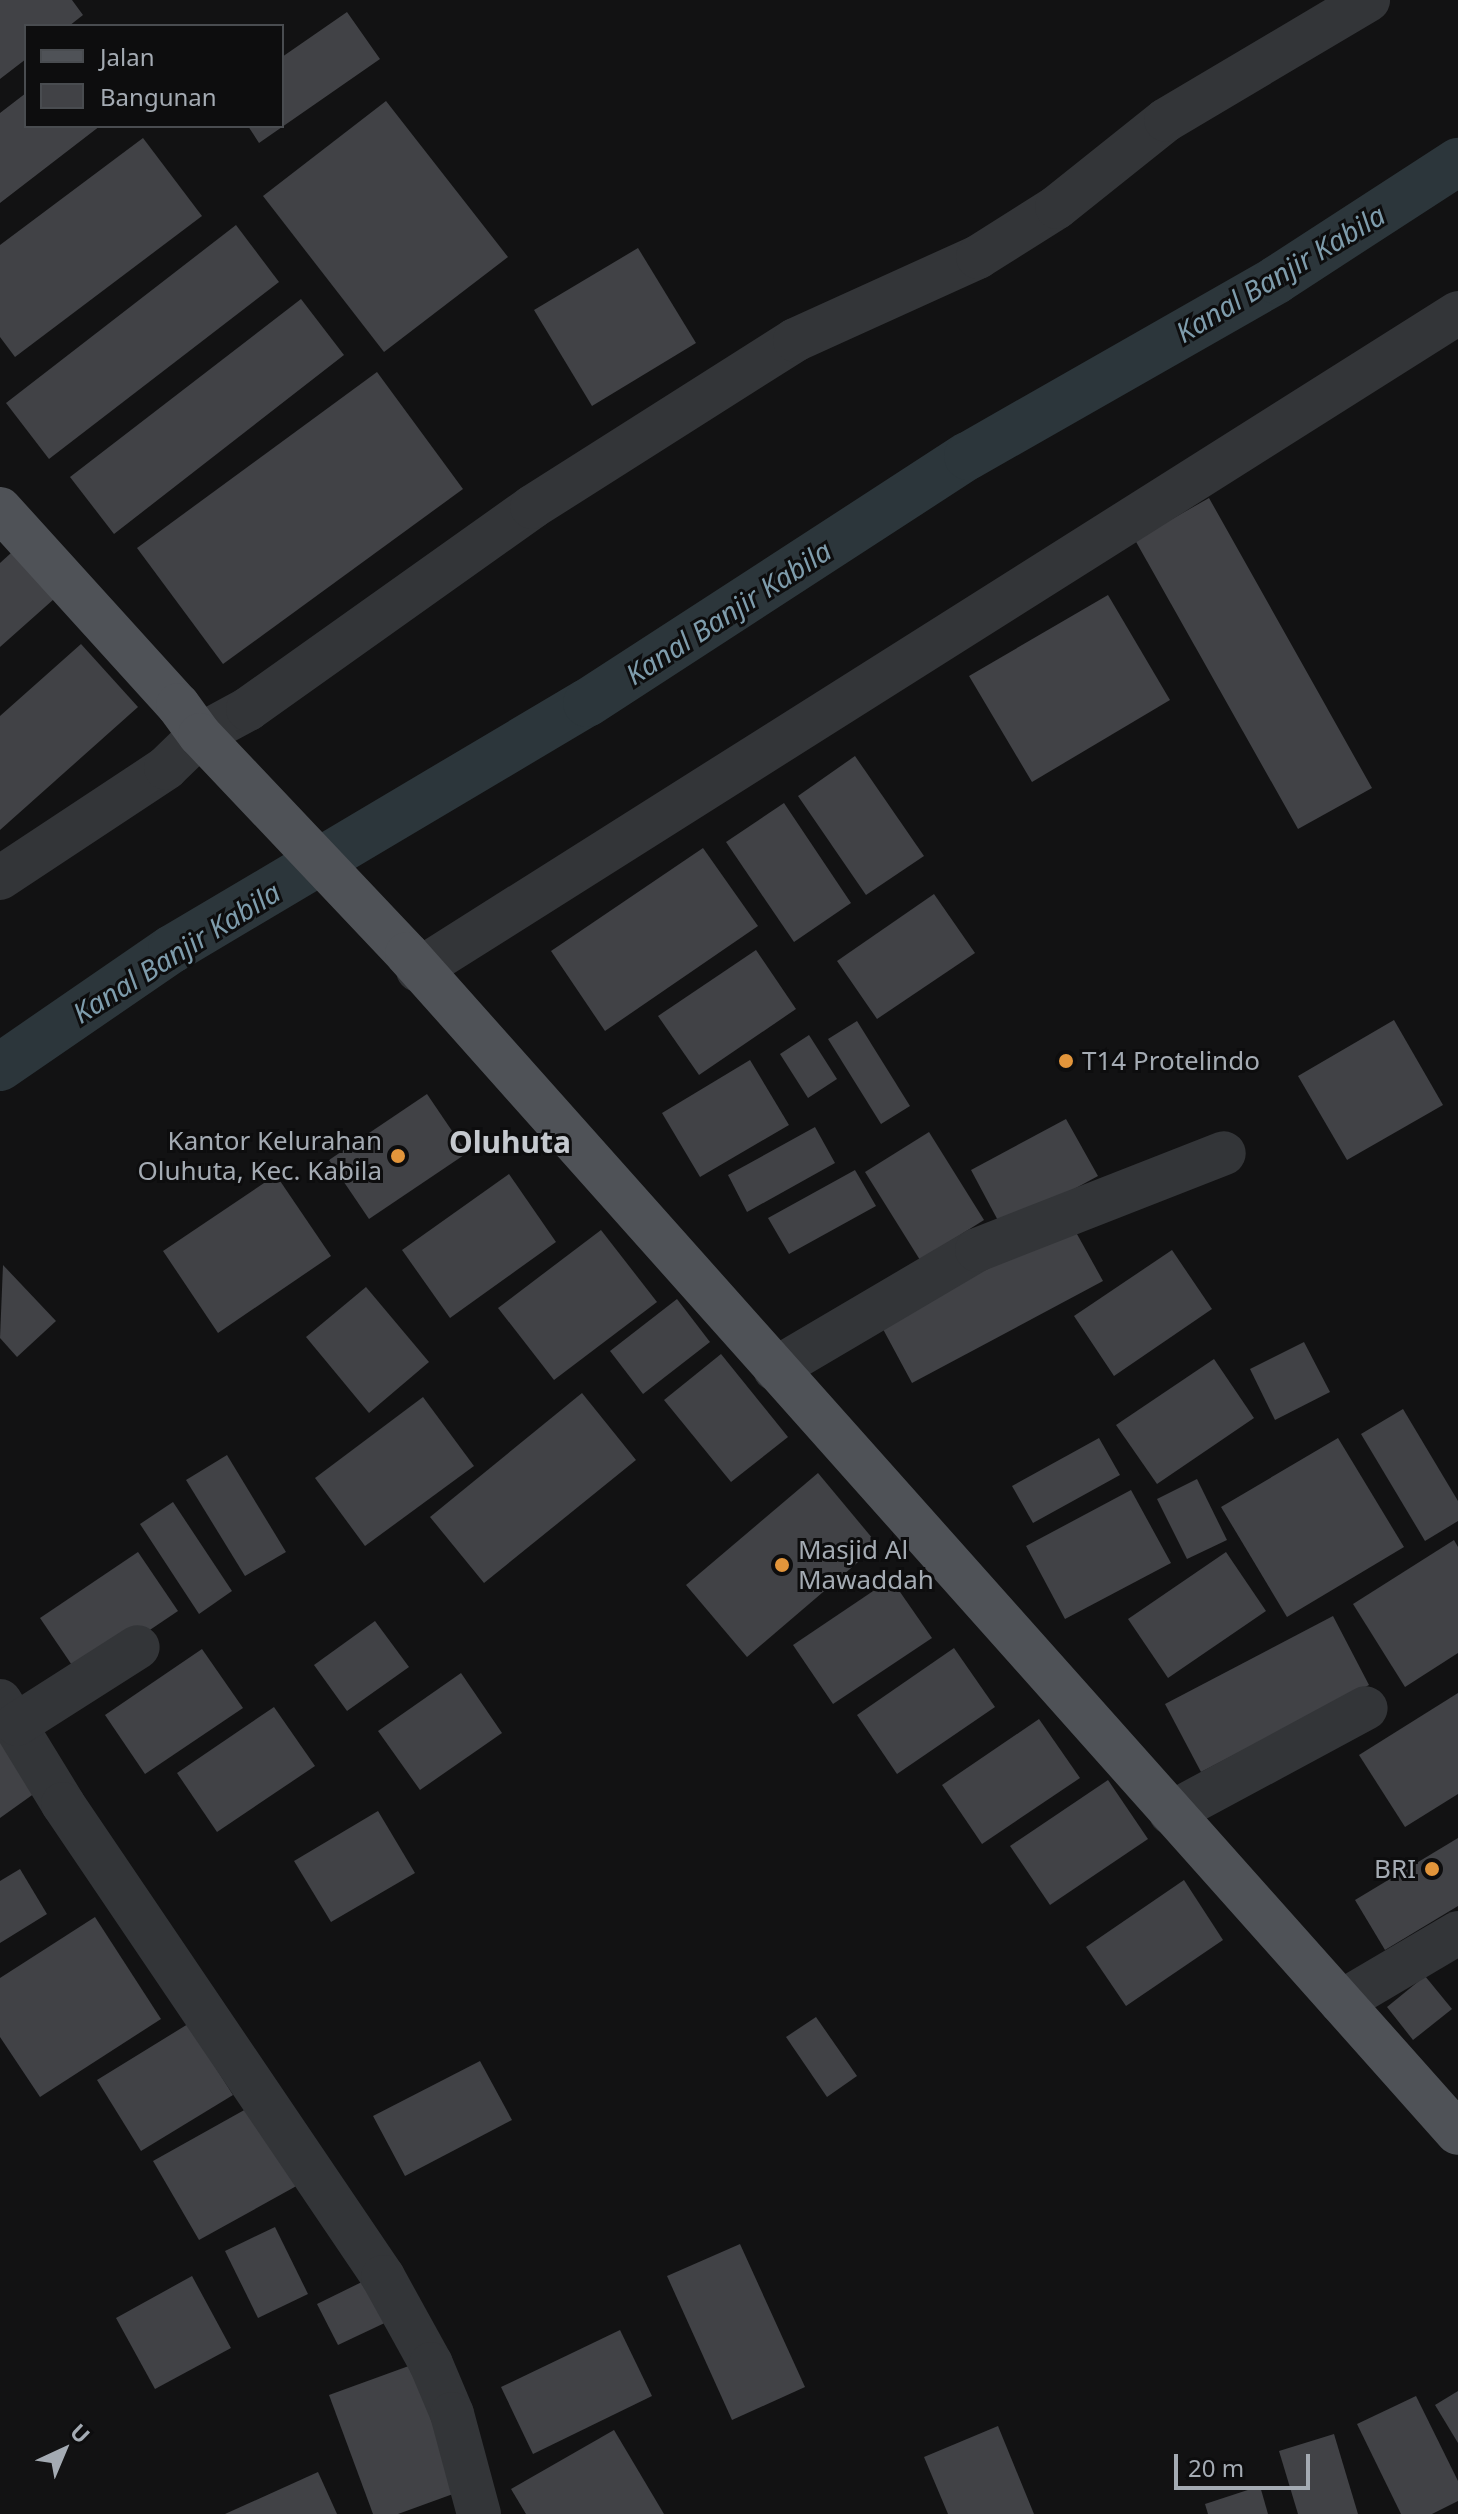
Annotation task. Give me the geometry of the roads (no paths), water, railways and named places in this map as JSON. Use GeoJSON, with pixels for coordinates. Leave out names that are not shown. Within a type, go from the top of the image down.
{"type":"FeatureCollection","features":[{"type":"Feature","properties":{"kind":"main road"},"geometry":{"type":"LineString","coordinates":[[0,509],[211,745],[412,962],[1458,2133]]}},
{"type":"Feature","properties":{"kind":"street"},"geometry":{"type":"LineString","coordinates":[[0,878],[166,768],[211,745],[248,709],[532,507],[795,340],[978,257],[1057,207],[1166,120],[1368,0]]}},
{"type":"Feature","properties":{"kind":"street"},"geometry":{"type":"LineString","coordinates":[[412,962],[1458,313]]}},
{"type":"Feature","properties":{"kind":"street"},"geometry":{"type":"LineString","coordinates":[[775,1369],[977,1250],[1224,1153]]}},
{"type":"Feature","properties":{"kind":"street"},"geometry":{"type":"LineString","coordinates":[[138,1647],[8,1712],[63,1804],[383,2277],[431,2364],[452,2414],[479,2514]]}},
{"type":"Feature","properties":{"kind":"street"},"geometry":{"type":"LineString","coordinates":[[1171,1813],[1366,1708]]}},
{"type":"Feature","properties":{"kind":"street"},"geometry":{"type":"LineString","coordinates":[[1341,2002],[1458,1933]]}},
{"type":"Feature","properties":{"kind":"waterway","name":"Kanal Banjir Kabila"},"geometry":{"type":"LineString","coordinates":[[0,1067],[172,949],[587,703],[968,456],[1276,280],[1458,162]]}},
{"type":"Feature","properties":{"kind":"place","name":"T14 Protelindo"},"geometry":{"type":"Point","coordinates":[1066,1061]}},
{"type":"Feature","properties":{"kind":"place","name":"Kantor Kelurahan Oluhuta, Kec. Kabila"},"geometry":{"type":"Point","coordinates":[398,1156]}},
{"type":"Feature","properties":{"kind":"place","name":"Masjid Al Mawaddah"},"geometry":{"type":"Point","coordinates":[782,1565]}},
{"type":"Feature","properties":{"kind":"place","name":"BRI"},"geometry":{"type":"Point","coordinates":[1432,1869]}},
{"type":"Feature","properties":{"kind":"district","name":"Oluhuta"},"geometry":{"type":"Point","coordinates":[510,1142]}}]}
